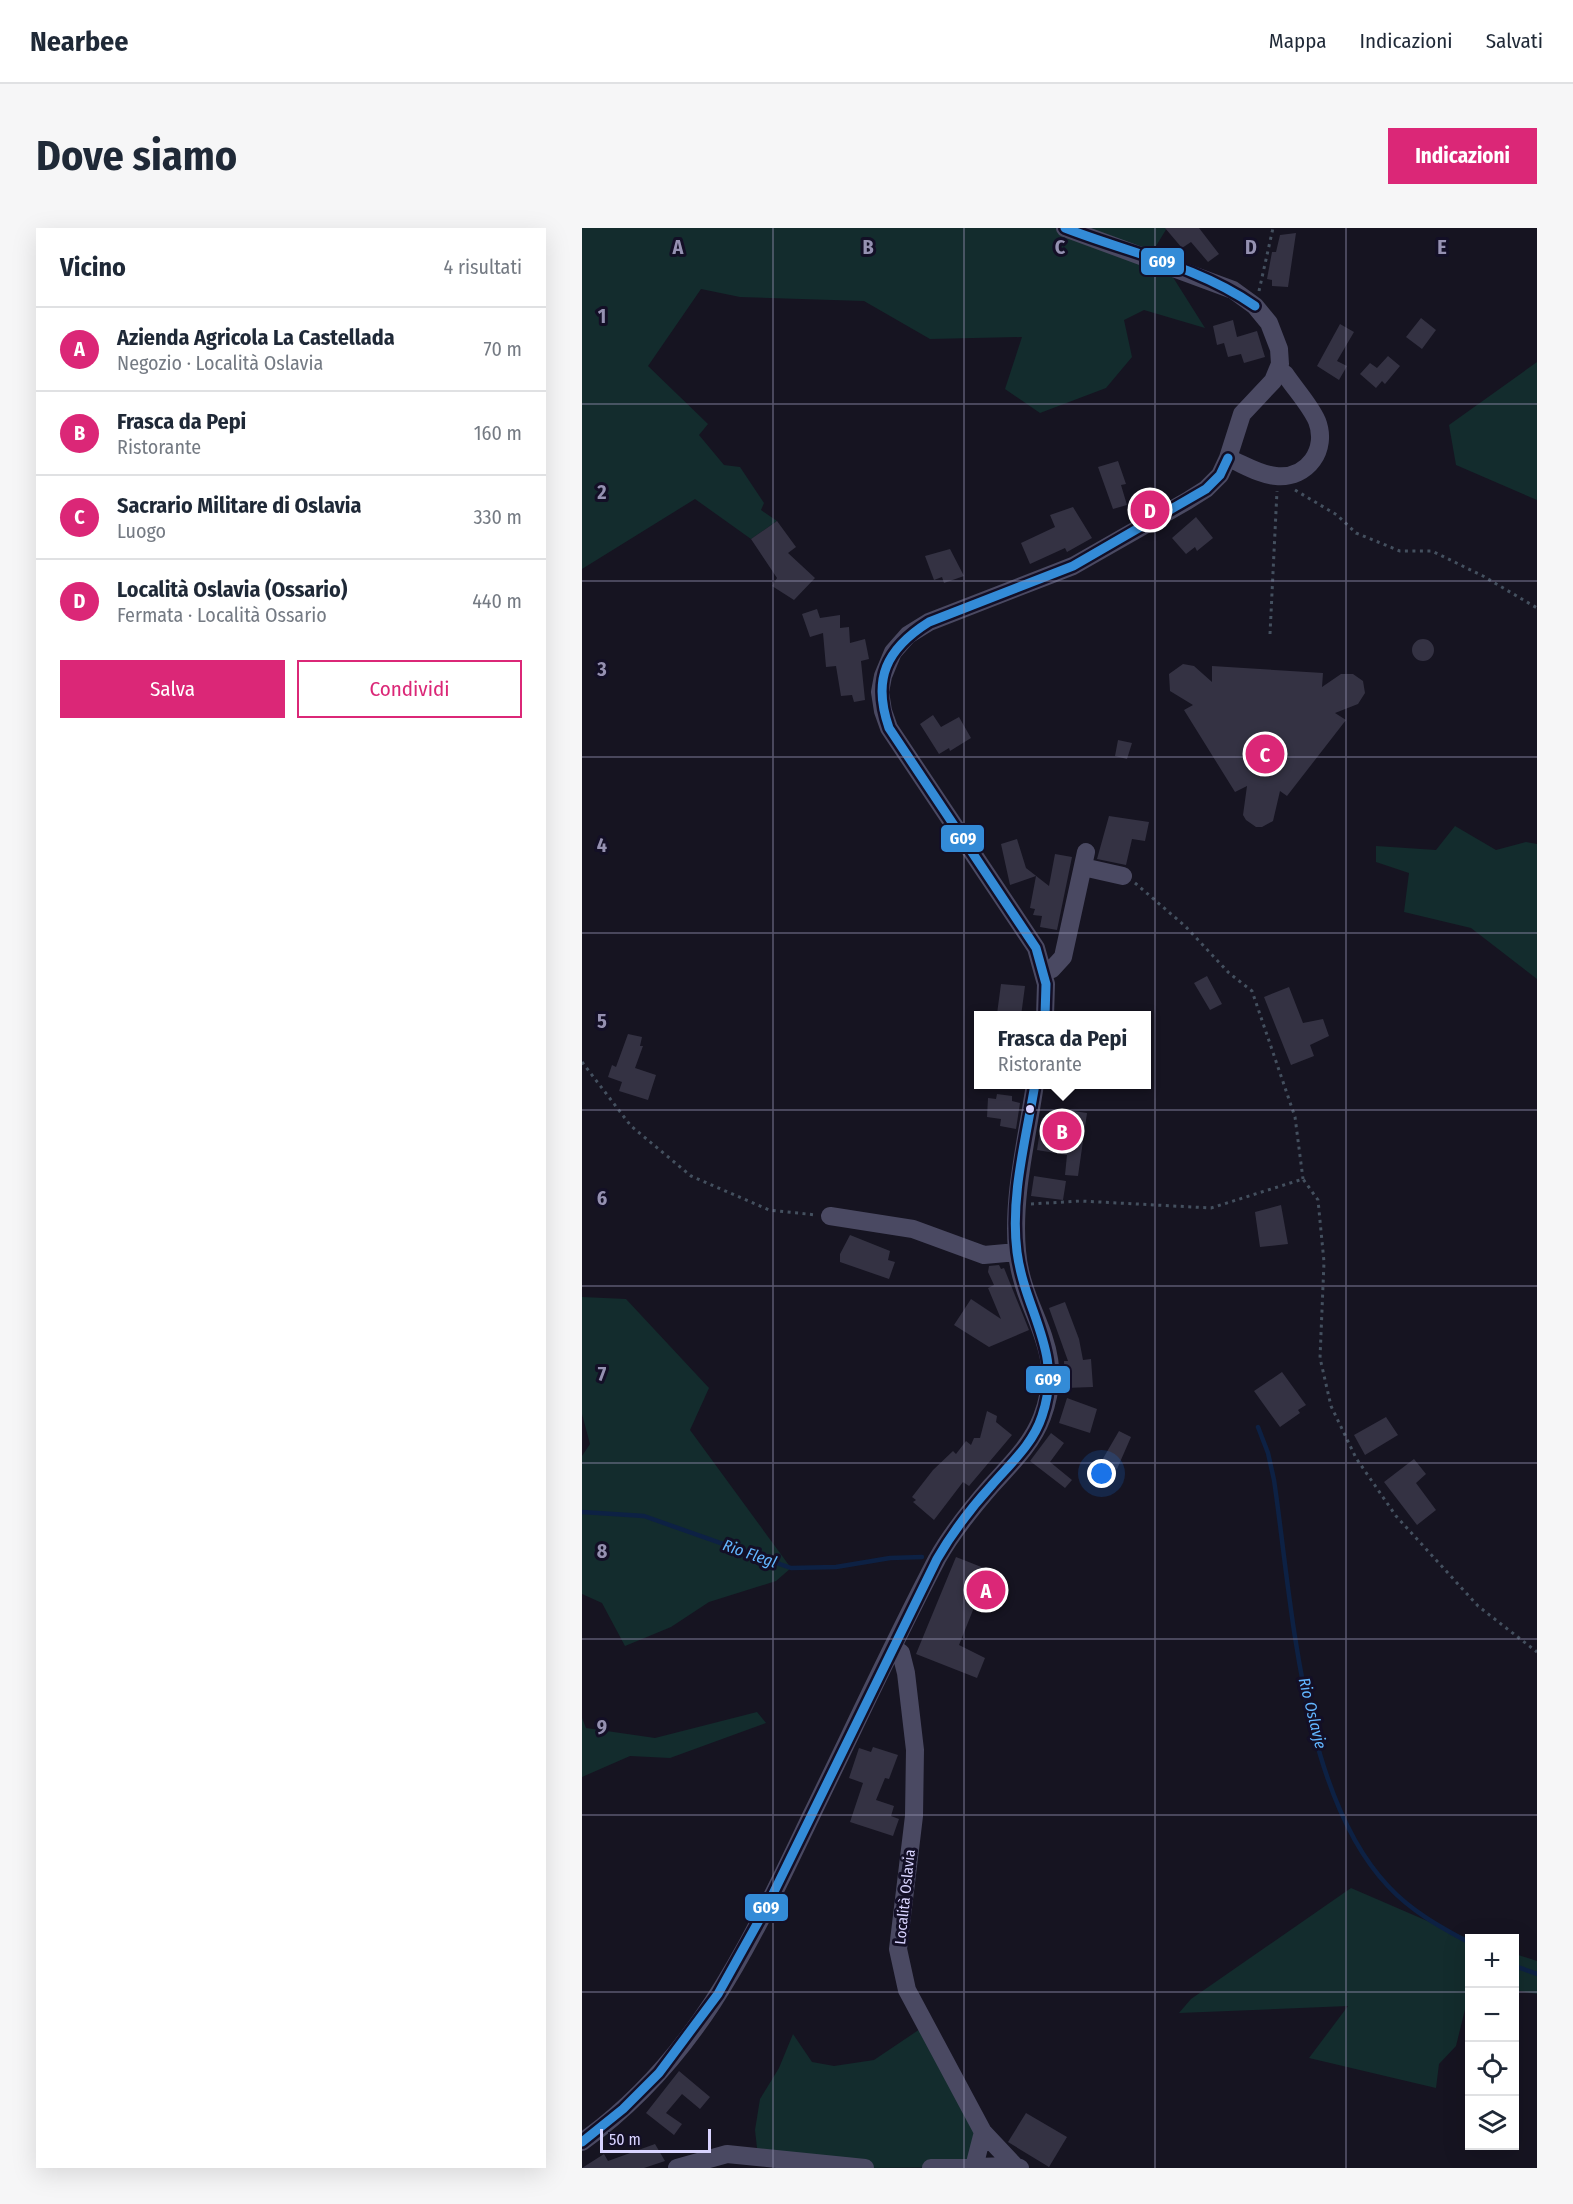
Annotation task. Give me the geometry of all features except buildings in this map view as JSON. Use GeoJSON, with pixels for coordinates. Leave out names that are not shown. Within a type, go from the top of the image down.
{"type":"FeatureCollection","features":[{"type":"Feature","properties":{"kind":"street"},"geometry":{"type":"LineString","coordinates":[[1046,1011],[1047,997],[1044,972],[1036,948],[889,728],[882,702],[882,676],[893,652],[917,628],[1074,566],[1206,489],[1220,475],[1242,414],[1273,381],[1278,370],[1279,349],[1269,323],[1255,306],[1233,290],[1206,278],[1065,228]]}},
{"type":"Feature","properties":{"kind":"street"},"geometry":{"type":"LineString","coordinates":[[1228,458],[1277,476],[1301,471],[1310,465],[1316,456],[1321,434],[1310,411],[1285,374],[1278,370]]}},
{"type":"Feature","properties":{"kind":"street"},"geometry":{"type":"LineString","coordinates":[[1044,972],[1052,969],[1063,957],[1084,859],[1124,876]]}},
{"type":"Feature","properties":{"kind":"street"},"geometry":{"type":"LineString","coordinates":[[582,2142],[634,2099],[672,2059],[737,1968],[937,1559],[968,1513],[1033,1436],[1042,1418],[1049,1393],[1051,1369],[1048,1346],[1021,1273],[1017,1252],[1017,1205],[1034,1089]]}},
{"type":"Feature","properties":{"kind":"street"},"geometry":{"type":"LineString","coordinates":[[830,1216],[913,1229],[984,1255],[1017,1252]]}},
{"type":"Feature","properties":{"kind":"street","name":"Località Oslavia"},"geometry":{"type":"LineString","coordinates":[[893,1647],[901,1653],[906,1673],[915,1750],[914,1816],[898,1949],[907,1990],[983,2132],[1017,2167]]}},
{"type":"Feature","properties":{"kind":"street"},"geometry":{"type":"LineString","coordinates":[[974,2167],[983,2132]]}},
{"type":"Feature","properties":{"kind":"street"},"geometry":{"type":"LineString","coordinates":[[677,2168],[727,2154],[865,2168]]}},
{"type":"Feature","properties":{"kind":"street","name":"Località Oslavia"},"geometry":{"type":"LineString","coordinates":[[931,2168],[1017,2167]]}},
{"type":"Feature","properties":{"kind":"path"},"geometry":{"type":"LineString","coordinates":[[1255,306],[1273,228]]}},
{"type":"Feature","properties":{"kind":"path"},"geometry":{"type":"LineString","coordinates":[[1277,476],[1305,498],[1337,516],[1356,533],[1400,550],[1432,551],[1484,576],[1537,608]]}},
{"type":"Feature","properties":{"kind":"path"},"geometry":{"type":"LineString","coordinates":[[1270,633],[1277,476]]}},
{"type":"Feature","properties":{"kind":"path"},"geometry":{"type":"LineString","coordinates":[[1124,876],[1155,897],[1229,973],[1252,991],[1295,1117],[1303,1179],[1318,1200],[1323,1252],[1320,1358],[1332,1406],[1356,1458],[1396,1516],[1478,1606],[1537,1652]]}},
{"type":"Feature","properties":{"kind":"path"},"geometry":{"type":"LineString","coordinates":[[582,1062],[631,1126],[691,1176],[768,1210],[830,1216]]}},
{"type":"Feature","properties":{"kind":"path"},"geometry":{"type":"LineString","coordinates":[[1017,1205],[1081,1201],[1210,1208],[1303,1179]]}},
{"type":"Feature","properties":{"kind":"green space"},"geometry":{"type":"Polygon","coordinates":[[[582,228],[1167,228],[1156,246],[1164,263],[1205,328],[1144,310],[1124,320],[1132,357],[1106,388],[1040,413],[1005,389],[1022,337],[930,339],[864,301],[740,297],[701,289],[648,366],[708,424],[699,435],[724,465],[740,467],[764,503],[761,510],[777,521],[751,539],[695,499],[582,569],[582,228]]]}},
{"type":"Feature","properties":{"kind":"green space"},"geometry":{"type":"Polygon","coordinates":[[[1537,362],[1537,500],[1456,465],[1449,425],[1537,362]]]}},
{"type":"Feature","properties":{"kind":"green space"},"geometry":{"type":"Polygon","coordinates":[[[1455,826],[1496,850],[1526,842],[1537,844],[1537,979],[1471,928],[1404,912],[1409,873],[1376,862],[1376,846],[1436,850],[1455,826]]]}},
{"type":"Feature","properties":{"kind":"green space"},"geometry":{"type":"Polygon","coordinates":[[[582,1297],[626,1299],[709,1388],[690,1430],[791,1568],[776,1581],[709,1602],[671,1627],[625,1646],[602,1603],[582,1594],[582,1456],[590,1444],[582,1414],[582,1297]]]}},
{"type":"Feature","properties":{"kind":"green space"},"geometry":{"type":"Polygon","coordinates":[[[757,1712],[766,1723],[670,1758],[630,1756],[582,1777],[582,1718],[586,1728],[655,1738],[757,1712]]]}},
{"type":"Feature","properties":{"kind":"green space"},"geometry":{"type":"Polygon","coordinates":[[[1351,1888],[1465,1937],[1465,2009],[1456,2046],[1439,2064],[1436,2088],[1309,2058],[1348,2006],[1179,2013],[1191,1999],[1351,1888]]]}},
{"type":"Feature","properties":{"kind":"green space"},"geometry":{"type":"Polygon","coordinates":[[[1519,1955],[1537,1961],[1537,1994],[1519,1991],[1519,1955]]]}},
{"type":"Feature","properties":{"kind":"green space"},"geometry":{"type":"Polygon","coordinates":[[[926,2025],[983,2132],[974,2167],[865,2168],[758,2157],[755,2130],[760,2099],[779,2068],[793,2034],[812,2062],[834,2066],[874,2060],[926,2025]]]}},
{"type":"Feature","properties":{"kind":"waterway","name":"Rio Oslavje"},"geometry":{"type":"LineString","coordinates":[[1258,1427],[1268,1453],[1274,1480],[1305,1694],[1318,1749],[1336,1801],[1359,1847],[1388,1886],[1416,1911],[1465,1940]]}},
{"type":"Feature","properties":{"kind":"waterway","name":"Rio Flegl"},"geometry":{"type":"LineString","coordinates":[[582,1512],[644,1516],[791,1568],[836,1567],[890,1558],[922,1557]]}},
{"type":"Feature","properties":{"kind":"waterway","name":"Rio Oslavje"},"geometry":{"type":"LineString","coordinates":[[1519,1967],[1537,1974]]}},
{"type":"Feature","properties":{"kind":"transit line","name":"G09"},"geometry":{"type":"LineString","coordinates":[[1065,228],[1187,270],[1233,292],[1255,306]]}},
{"type":"Feature","properties":{"kind":"transit line","name":"G09"},"geometry":{"type":"LineString","coordinates":[[1045,1011],[1046,984],[1036,948],[889,728],[882,695],[886,667],[902,643],[929,622],[1073,566],[1206,489],[1220,475],[1228,458]]}},
{"type":"Feature","properties":{"kind":"transit line","name":"G09"},"geometry":{"type":"LineString","coordinates":[[582,2142],[623,2109],[659,2073],[718,1994],[766,1908],[937,1559],[962,1521],[1020,1453],[1038,1426],[1048,1393],[1046,1352],[1021,1274],[1015,1231],[1017,1189],[1034,1089]]}},
{"type":"Feature","properties":{"kind":"place","name":"Località Oslavia (Ossario)"},"geometry":{"type":"Point","coordinates":[1150,510]}},
{"type":"Feature","properties":{"kind":"place","name":"Sacrario Militare di Oslavia"},"geometry":{"type":"Point","coordinates":[1265,754]}},
{"type":"Feature","properties":{"kind":"place","name":"Frasca da Pepi"},"geometry":{"type":"Point","coordinates":[1062,1131]}},
{"type":"Feature","properties":{"kind":"place","name":"Azienda Agricola La Castellada"},"geometry":{"type":"Point","coordinates":[986,1590]}}]}
